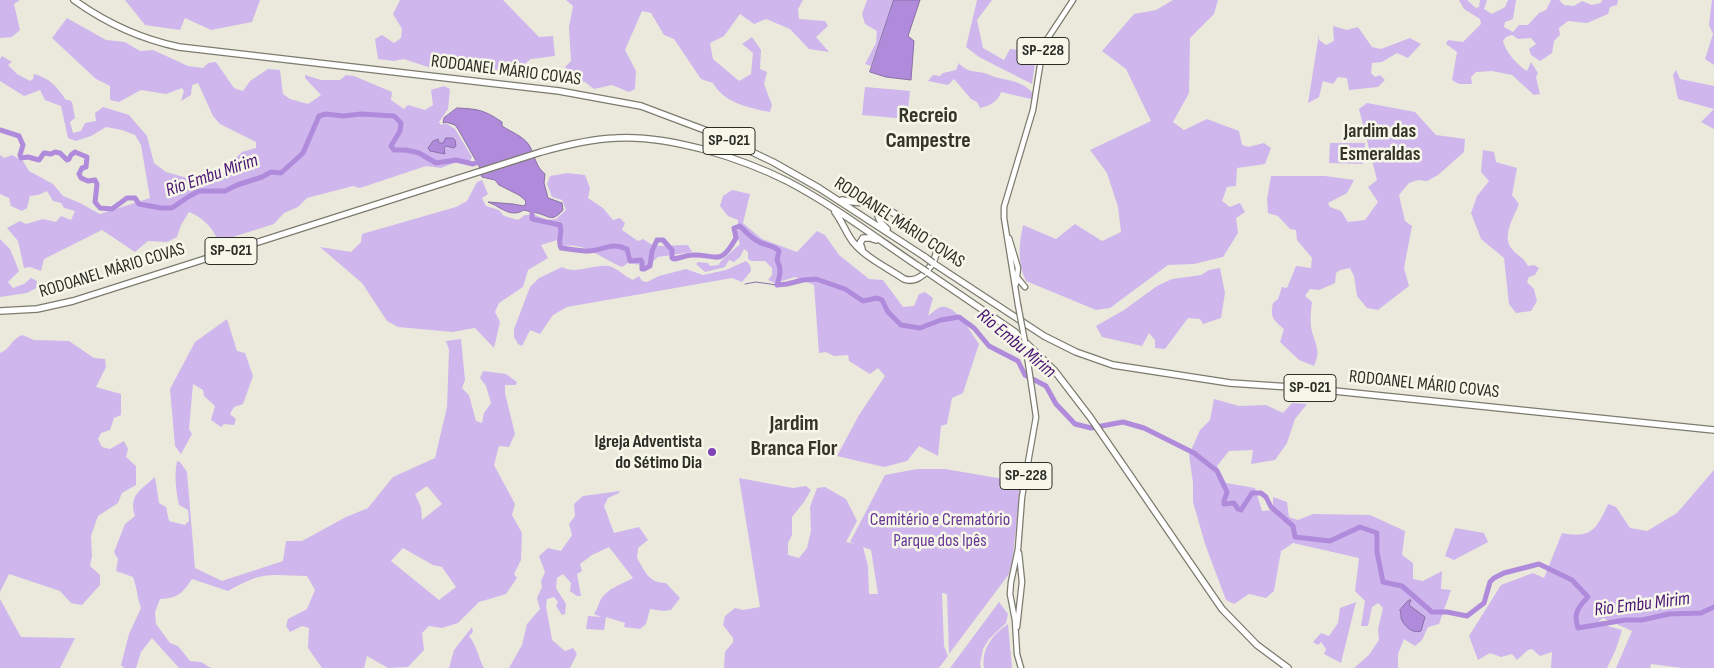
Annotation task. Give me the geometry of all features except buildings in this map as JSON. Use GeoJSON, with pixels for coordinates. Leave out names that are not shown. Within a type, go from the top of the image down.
{"type":"FeatureCollection","features":[{"type":"Feature","properties":{"kind":"highway","name":"RODOANEL MÁRIO COVAS"},"geometry":{"type":"LineString","coordinates":[[74,0],[96,15],[118,26],[153,40],[179,47],[509,85],[641,106],[743,147],[787,170],[837,199],[1044,336],[1076,352],[1113,364],[1230,383],[1305,388],[1714,430]]}},
{"type":"Feature","properties":{"kind":"highway","name":"RODOANEL MÁRIO COVAS"},"geometry":{"type":"LineString","coordinates":[[0,311],[26,311],[73,301],[541,152],[590,140],[641,137],[690,146],[750,164],[786,181],[832,208],[889,246],[991,315],[1027,342],[1054,370],[1090,417],[1222,609],[1257,645],[1288,668]]}},
{"type":"Feature","properties":{"kind":"highway"},"geometry":{"type":"LineString","coordinates":[[832,208],[842,221],[850,238],[863,251],[904,279],[913,280],[923,275],[935,259],[937,248],[935,244],[892,213],[878,205],[837,199]]}},
{"type":"Feature","properties":{"kind":"highway"},"geometry":{"type":"LineString","coordinates":[[892,213],[882,211],[878,219],[898,239]]}},
{"type":"Feature","properties":{"kind":"highway"},"geometry":{"type":"LineString","coordinates":[[863,251],[860,243],[861,240],[866,238],[889,246]]}},
{"type":"Feature","properties":{"kind":"main road","name":"SP-228"},"geometry":{"type":"LineString","coordinates":[[1021,668],[1016,654],[1015,620],[1010,600],[1011,582],[1018,549],[1022,497],[1036,423],[1035,404],[1018,305],[1018,285],[1013,272],[1004,218],[1004,207],[1036,100],[1040,60],[1046,41],[1073,0]]}},
{"type":"Feature","properties":{"kind":"main road"},"geometry":{"type":"LineString","coordinates":[[1006,230],[1018,268],[1018,285]]}},
{"type":"Feature","properties":{"kind":"main road"},"geometry":{"type":"LineString","coordinates":[[1013,272],[1020,290],[1017,297]]}},
{"type":"Feature","properties":{"kind":"main road","name":"SP-228"},"geometry":{"type":"LineString","coordinates":[[1016,638],[1022,596],[1018,549]]}},
{"type":"Feature","properties":{"kind":"main road"},"geometry":{"type":"LineString","coordinates":[[1011,582],[1016,578],[1022,582]]}},
{"type":"Feature","properties":{"kind":"main road"},"geometry":{"type":"LineString","coordinates":[[1010,600],[1016,601],[1022,596]]}},
{"type":"Feature","properties":{"kind":"green space"},"geometry":{"type":"Polygon","coordinates":[[[0,0],[20,0],[14,4],[20,30],[12,37],[0,38],[0,0]]]}},
{"type":"Feature","properties":{"kind":"green space"},"geometry":{"type":"Polygon","coordinates":[[[125,0],[260,0],[252,22],[211,30],[185,18],[180,30],[145,25],[125,0]]]}},
{"type":"Feature","properties":{"kind":"green space"},"geometry":{"type":"Polygon","coordinates":[[[400,0],[503,0],[539,37],[553,36],[555,56],[531,59],[518,69],[498,71],[488,67],[476,71],[462,68],[449,61],[431,68],[404,59],[394,61],[378,59],[375,39],[382,35],[394,43],[401,38],[402,29],[393,14],[400,0]]]}},
{"type":"Feature","properties":{"kind":"green space"},"geometry":{"type":"Polygon","coordinates":[[[566,0],[803,0],[798,9],[799,19],[825,21],[828,26],[816,37],[829,52],[809,49],[790,29],[766,19],[754,24],[740,14],[724,36],[710,43],[713,59],[739,81],[751,74],[753,53],[742,44],[752,37],[761,50],[760,69],[767,72],[764,84],[772,105],[770,112],[738,104],[718,90],[713,83],[701,79],[674,39],[664,35],[651,13],[642,11],[625,50],[636,71],[635,89],[629,92],[612,85],[594,89],[585,82],[573,79],[565,67],[571,61],[569,27],[573,6],[566,0]]]}},
{"type":"Feature","properties":{"kind":"green space"},"geometry":{"type":"Polygon","coordinates":[[[867,0],[895,0],[871,66],[865,64],[876,43],[877,31],[865,24],[862,14],[867,0]]]}},
{"type":"Feature","properties":{"kind":"green space"},"geometry":{"type":"Polygon","coordinates":[[[977,0],[992,0],[977,20],[983,48],[1004,60],[1010,49],[1028,51],[1036,41],[1042,41],[1035,63],[1032,84],[979,57],[966,47],[977,0]]]}},
{"type":"Feature","properties":{"kind":"green space"},"geometry":{"type":"Polygon","coordinates":[[[1173,0],[1218,0],[1214,14],[1190,38],[1189,93],[1173,122],[1184,130],[1207,119],[1239,131],[1242,145],[1248,147],[1264,143],[1271,148],[1265,164],[1237,168],[1236,186],[1227,187],[1222,201],[1230,207],[1240,203],[1245,212],[1236,218],[1238,233],[1223,257],[1194,264],[1168,265],[1110,308],[1096,310],[1026,281],[1021,267],[1020,253],[1023,225],[1056,239],[1075,224],[1102,241],[1121,232],[1118,207],[1107,173],[1090,150],[1151,121],[1126,69],[1102,51],[1134,14],[1156,10],[1173,0]]]}},
{"type":"Feature","properties":{"kind":"green space"},"geometry":{"type":"Polygon","coordinates":[[[1459,0],[1467,0],[1476,8],[1479,7],[1480,0],[1487,0],[1484,9],[1492,14],[1505,7],[1508,0],[1516,0],[1513,19],[1505,22],[1504,27],[1513,32],[1519,25],[1528,25],[1539,13],[1546,10],[1551,0],[1559,0],[1564,5],[1574,6],[1582,1],[1592,5],[1601,3],[1602,0],[1618,0],[1617,5],[1610,7],[1608,14],[1587,23],[1568,21],[1559,28],[1560,35],[1554,41],[1552,53],[1540,61],[1531,55],[1529,49],[1536,44],[1531,38],[1518,39],[1512,35],[1506,37],[1503,41],[1504,45],[1516,62],[1527,71],[1531,62],[1538,73],[1536,77],[1540,94],[1534,95],[1512,75],[1492,71],[1476,72],[1471,77],[1472,84],[1459,84],[1452,80],[1457,52],[1446,44],[1448,40],[1463,42],[1481,24],[1480,19],[1464,9],[1459,0]]]}},
{"type":"Feature","properties":{"kind":"green space"},"geometry":{"type":"Polygon","coordinates":[[[1712,0],[1714,0],[1714,65],[1705,59],[1713,34],[1709,25],[1712,0]]]}},
{"type":"Feature","properties":{"kind":"green space"},"geometry":{"type":"Polygon","coordinates":[[[67,18],[106,40],[125,42],[140,51],[153,50],[188,66],[203,68],[208,63],[216,62],[234,88],[243,91],[250,81],[268,69],[280,70],[283,94],[290,99],[308,104],[321,95],[305,78],[305,75],[321,80],[340,80],[346,75],[354,76],[392,92],[391,100],[404,109],[408,105],[425,110],[433,105],[431,90],[444,86],[450,89],[448,109],[439,122],[441,125],[446,123],[455,129],[472,157],[469,162],[462,160],[441,168],[426,166],[360,188],[353,186],[307,198],[298,207],[284,213],[274,224],[223,240],[217,238],[202,219],[189,212],[181,225],[177,237],[167,242],[148,241],[135,252],[102,230],[44,259],[41,271],[30,267],[24,268],[18,241],[7,228],[20,221],[26,224],[43,219],[56,222],[61,216],[71,220],[75,211],[64,208],[61,203],[53,201],[47,191],[30,196],[27,208],[22,211],[11,206],[9,198],[0,194],[0,155],[4,158],[12,155],[23,161],[29,171],[53,184],[63,196],[100,214],[150,198],[141,145],[135,135],[106,127],[91,136],[76,141],[68,138],[61,106],[45,100],[40,90],[24,96],[0,81],[0,59],[2,56],[12,62],[8,65],[17,74],[30,81],[33,79],[34,74],[44,78],[56,87],[66,100],[72,102],[75,118],[70,122],[73,133],[81,131],[85,123],[96,121],[95,113],[103,107],[129,115],[147,136],[154,163],[166,172],[198,181],[213,180],[242,152],[256,148],[256,142],[220,124],[213,116],[198,83],[192,85],[191,95],[181,101],[184,91],[182,88],[166,94],[141,90],[119,102],[110,100],[110,86],[96,79],[52,38],[67,18]]]}},
{"type":"Feature","properties":{"kind":"green space"},"geometry":{"type":"Polygon","coordinates":[[[1333,26],[1347,30],[1358,27],[1372,47],[1381,49],[1410,38],[1421,44],[1408,58],[1397,53],[1382,62],[1372,63],[1371,73],[1375,77],[1380,75],[1385,80],[1378,87],[1349,90],[1347,78],[1338,77],[1333,84],[1323,81],[1319,97],[1308,103],[1319,34],[1319,40],[1326,45],[1334,41],[1333,26]]]}},
{"type":"Feature","properties":{"kind":"green space"},"geometry":{"type":"Polygon","coordinates":[[[959,63],[970,71],[984,73],[1021,84],[1034,95],[1031,99],[1001,92],[993,103],[980,108],[977,102],[971,99],[954,79],[948,85],[928,81],[933,75],[940,76],[943,73],[956,70],[959,63]]]}},
{"type":"Feature","properties":{"kind":"green space"},"geometry":{"type":"Polygon","coordinates":[[[1676,70],[1680,79],[1714,86],[1714,109],[1678,99],[1673,75],[1676,70]]]}},
{"type":"Feature","properties":{"kind":"green space"},"geometry":{"type":"Polygon","coordinates":[[[865,87],[910,91],[907,119],[862,115],[865,87]]]}},
{"type":"Feature","properties":{"kind":"green space"},"geometry":{"type":"Polygon","coordinates":[[[1367,103],[1415,112],[1436,135],[1465,139],[1464,152],[1438,175],[1427,181],[1418,180],[1409,183],[1399,195],[1405,221],[1412,226],[1404,268],[1409,286],[1378,310],[1367,308],[1357,296],[1354,276],[1350,268],[1336,273],[1335,283],[1319,290],[1310,289],[1305,296],[1312,302],[1311,327],[1317,346],[1314,366],[1299,360],[1280,342],[1284,329],[1275,321],[1272,315],[1273,303],[1278,299],[1282,287],[1287,288],[1296,266],[1311,268],[1312,258],[1297,240],[1296,230],[1290,229],[1278,216],[1268,213],[1267,199],[1271,176],[1325,176],[1354,180],[1347,193],[1328,203],[1330,207],[1341,211],[1348,222],[1365,220],[1378,202],[1368,187],[1377,180],[1359,109],[1367,103]]]}},
{"type":"Feature","properties":{"kind":"green space"},"geometry":{"type":"Polygon","coordinates":[[[1714,109],[1714,129],[1701,122],[1714,109]]]}},
{"type":"Feature","properties":{"kind":"green space"},"geometry":{"type":"Polygon","coordinates":[[[1330,143],[1365,143],[1363,164],[1329,163],[1330,143]]]}},
{"type":"Feature","properties":{"kind":"green space"},"geometry":{"type":"Polygon","coordinates":[[[1483,150],[1494,152],[1496,162],[1517,168],[1512,195],[1519,204],[1508,233],[1508,239],[1512,249],[1528,266],[1534,265],[1539,268],[1535,275],[1529,277],[1527,282],[1534,289],[1537,301],[1531,311],[1516,313],[1509,304],[1504,258],[1481,239],[1471,213],[1477,196],[1489,181],[1481,172],[1483,150]]]}},
{"type":"Feature","properties":{"kind":"green space"},"geometry":{"type":"Polygon","coordinates":[[[567,173],[585,175],[590,188],[588,198],[603,208],[613,220],[620,218],[625,223],[622,230],[638,241],[643,239],[654,246],[688,245],[692,252],[658,257],[648,266],[628,263],[622,267],[585,248],[577,246],[561,247],[557,240],[541,245],[548,258],[528,270],[523,287],[499,303],[495,312],[500,322],[494,348],[475,328],[452,332],[398,327],[387,321],[362,283],[320,247],[351,252],[361,242],[362,234],[456,207],[467,201],[477,182],[482,180],[488,194],[482,198],[486,206],[499,210],[504,216],[518,220],[525,215],[535,215],[547,220],[556,219],[566,210],[562,200],[552,197],[547,184],[550,176],[567,173]]]}},
{"type":"Feature","properties":{"kind":"green space"},"geometry":{"type":"Polygon","coordinates":[[[732,190],[750,194],[743,223],[762,239],[797,252],[817,231],[825,235],[839,255],[869,279],[883,280],[903,307],[914,306],[919,294],[925,292],[933,298],[928,316],[936,309],[947,307],[958,314],[963,320],[979,344],[963,393],[952,398],[947,424],[941,426],[938,456],[919,446],[907,461],[884,467],[837,456],[859,415],[885,376],[878,368],[870,374],[849,361],[848,355],[834,356],[826,352],[819,353],[814,285],[795,277],[775,283],[768,280],[772,275],[772,268],[765,261],[751,261],[748,259],[748,252],[744,249],[740,257],[734,262],[729,260],[725,267],[705,272],[696,264],[698,262],[708,263],[710,266],[719,265],[740,244],[737,236],[738,220],[728,216],[720,206],[723,196],[732,190]]]}},
{"type":"Feature","properties":{"kind":"green space"},"geometry":{"type":"Polygon","coordinates":[[[0,239],[10,249],[19,271],[8,282],[13,288],[24,284],[31,278],[37,281],[36,288],[27,293],[0,297],[0,239]]]}},
{"type":"Feature","properties":{"kind":"green space"},"geometry":{"type":"Polygon","coordinates":[[[746,261],[750,265],[751,271],[742,282],[732,278],[567,307],[553,315],[540,334],[530,330],[522,346],[518,344],[514,337],[514,329],[530,287],[539,278],[562,267],[579,270],[597,266],[609,266],[633,280],[639,276],[642,281],[647,282],[659,276],[686,269],[703,275],[726,270],[746,261]]]}},
{"type":"Feature","properties":{"kind":"green space"},"geometry":{"type":"Polygon","coordinates":[[[1220,268],[1225,293],[1221,318],[1203,324],[1200,319],[1188,318],[1165,349],[1155,348],[1155,340],[1149,333],[1142,346],[1102,337],[1096,326],[1124,310],[1157,286],[1172,279],[1201,275],[1209,270],[1220,268]]]}},
{"type":"Feature","properties":{"kind":"green space"},"geometry":{"type":"Polygon","coordinates":[[[227,319],[237,351],[245,353],[253,376],[243,404],[234,407],[230,414],[236,419],[234,425],[224,424],[221,427],[211,420],[215,406],[204,396],[203,390],[193,384],[189,429],[192,434],[181,454],[175,446],[170,389],[195,342],[227,319]]]}},
{"type":"Feature","properties":{"kind":"green space"},"geometry":{"type":"Polygon","coordinates":[[[22,335],[34,340],[69,341],[94,358],[105,359],[106,367],[96,387],[121,394],[121,415],[114,418],[110,430],[101,433],[98,439],[102,447],[110,449],[124,441],[128,449],[126,457],[136,466],[136,485],[122,493],[118,503],[98,516],[91,536],[92,556],[90,566],[100,575],[100,585],[82,605],[71,603],[60,591],[9,574],[0,592],[0,353],[22,335]]]}},
{"type":"Feature","properties":{"kind":"green space"},"geometry":{"type":"Polygon","coordinates":[[[461,339],[465,380],[462,388],[469,395],[476,421],[482,423],[484,413],[491,403],[486,386],[480,378],[483,371],[506,374],[517,382],[516,385],[505,385],[505,393],[515,434],[509,447],[499,446],[494,465],[515,504],[512,515],[522,533],[521,560],[514,574],[517,578],[506,594],[479,602],[458,623],[442,628],[429,626],[422,633],[424,650],[408,667],[388,668],[367,656],[364,668],[322,668],[308,648],[309,628],[302,626],[290,632],[286,626],[288,619],[307,609],[315,590],[307,576],[263,576],[247,581],[228,591],[192,579],[179,594],[171,598],[160,599],[155,612],[156,624],[170,643],[178,646],[190,661],[201,662],[211,668],[179,668],[152,638],[141,652],[136,668],[124,668],[121,665],[129,634],[141,608],[133,577],[116,571],[118,559],[114,552],[125,524],[135,516],[133,503],[137,494],[155,477],[159,503],[166,507],[169,521],[185,525],[189,521],[188,510],[179,505],[176,483],[177,461],[180,462],[187,472],[195,568],[222,581],[283,561],[286,541],[302,541],[346,517],[368,508],[393,477],[435,458],[447,407],[449,350],[446,341],[461,339]],[[427,486],[415,494],[421,507],[422,520],[442,504],[427,486]],[[403,548],[391,561],[439,600],[456,587],[442,567],[433,565],[403,548]]]}},
{"type":"Feature","properties":{"kind":"green space"},"geometry":{"type":"Polygon","coordinates":[[[1214,399],[1239,406],[1266,405],[1283,413],[1292,403],[1307,404],[1295,419],[1287,443],[1275,460],[1251,464],[1253,450],[1229,451],[1217,466],[1226,483],[1255,488],[1262,511],[1273,510],[1273,497],[1287,502],[1289,517],[1298,520],[1313,514],[1370,515],[1405,531],[1402,555],[1413,563],[1413,579],[1423,581],[1442,571],[1441,589],[1451,590],[1439,624],[1428,627],[1422,640],[1415,646],[1404,639],[1398,654],[1398,668],[1354,668],[1369,655],[1379,640],[1378,629],[1383,608],[1378,603],[1372,607],[1368,626],[1361,626],[1365,601],[1355,591],[1359,558],[1293,543],[1281,551],[1274,591],[1266,598],[1249,594],[1234,604],[1226,600],[1205,544],[1193,502],[1193,483],[1189,455],[1200,430],[1210,420],[1214,399]]]}},
{"type":"Feature","properties":{"kind":"green space","name":"Cemitério e Crematório Parque dos Ipês"},"geometry":{"type":"Polygon","coordinates":[[[917,469],[945,469],[1021,482],[1013,555],[1009,574],[949,654],[947,594],[942,593],[944,646],[948,656],[939,668],[724,668],[725,652],[733,642],[733,638],[723,625],[725,616],[735,608],[743,610],[760,607],[739,478],[793,488],[806,486],[811,490],[792,517],[792,535],[788,543],[788,555],[799,558],[807,548],[811,531],[810,507],[817,488],[825,487],[846,499],[857,521],[846,542],[855,544],[850,542],[885,475],[917,469]],[[863,547],[868,566],[869,594],[878,594],[871,550],[863,547]]]}},
{"type":"Feature","properties":{"kind":"green space"},"geometry":{"type":"Polygon","coordinates":[[[1714,470],[1714,668],[1682,668],[1651,664],[1650,668],[1616,668],[1632,631],[1603,618],[1597,623],[1622,630],[1607,668],[1551,668],[1552,652],[1540,656],[1532,649],[1528,650],[1517,660],[1512,654],[1501,657],[1490,653],[1478,660],[1469,636],[1501,585],[1533,573],[1544,578],[1562,533],[1580,535],[1592,530],[1600,520],[1608,504],[1616,507],[1630,528],[1647,531],[1677,513],[1714,470]]]}},
{"type":"Feature","properties":{"kind":"green space"},"geometry":{"type":"Polygon","coordinates":[[[620,491],[608,498],[604,506],[614,533],[639,527],[648,540],[638,548],[637,558],[642,567],[651,579],[666,583],[680,598],[671,610],[650,609],[646,624],[640,629],[624,627],[625,623],[606,617],[604,630],[586,629],[588,616],[601,617],[594,614],[604,595],[611,589],[633,578],[609,547],[592,555],[580,564],[582,571],[577,574],[581,596],[577,596],[570,591],[571,583],[563,574],[557,578],[556,588],[566,604],[565,614],[562,615],[556,606],[558,602],[554,597],[547,599],[546,606],[552,640],[565,651],[573,648],[577,654],[570,668],[509,668],[522,645],[527,624],[540,609],[537,598],[542,587],[541,581],[545,572],[539,556],[548,548],[561,551],[572,535],[569,524],[575,516],[574,504],[583,496],[620,491]]]}},
{"type":"Feature","properties":{"kind":"green space"},"geometry":{"type":"Polygon","coordinates":[[[1455,528],[1484,533],[1488,542],[1454,560],[1445,556],[1455,528]]]}},
{"type":"Feature","properties":{"kind":"green space"},"geometry":{"type":"Polygon","coordinates":[[[0,599],[21,637],[75,638],[60,668],[0,668],[0,599]]]}},
{"type":"Feature","properties":{"kind":"green space"},"geometry":{"type":"Polygon","coordinates":[[[999,602],[1008,614],[1006,623],[989,639],[983,649],[981,668],[950,668],[999,602]]]}},
{"type":"Feature","properties":{"kind":"green space"},"geometry":{"type":"Polygon","coordinates":[[[1356,602],[1341,663],[1324,654],[1326,649],[1321,642],[1318,645],[1313,642],[1321,633],[1329,636],[1338,623],[1340,608],[1356,602]]]}},
{"type":"Feature","properties":{"kind":"green space"},"geometry":{"type":"Polygon","coordinates":[[[1008,624],[1012,668],[984,668],[986,648],[993,637],[1008,624]]]}},
{"type":"Feature","properties":{"kind":"green space"},"geometry":{"type":"Polygon","coordinates":[[[472,627],[473,632],[469,636],[484,668],[449,668],[454,650],[472,627]]]}},
{"type":"Feature","properties":{"kind":"shaded area"},"geometry":{"type":"Polygon","coordinates":[[[894,0],[920,0],[908,36],[914,41],[911,80],[886,77],[870,72],[894,0]]]}},
{"type":"Feature","properties":{"kind":"shaded area"},"geometry":{"type":"Polygon","coordinates":[[[457,108],[486,113],[502,122],[502,126],[526,142],[539,168],[545,174],[544,183],[548,198],[562,203],[563,210],[550,218],[524,210],[510,213],[488,202],[524,206],[526,203],[519,195],[499,185],[495,180],[482,177],[479,166],[458,129],[455,125],[443,123],[444,118],[457,108]]]}},
{"type":"Feature","properties":{"kind":"shaded area"},"geometry":{"type":"Polygon","coordinates":[[[446,138],[453,138],[456,146],[454,148],[446,146],[444,148],[445,154],[430,151],[428,148],[433,141],[438,139],[439,143],[443,143],[446,138]]]}},
{"type":"Feature","properties":{"kind":"shaded area"},"geometry":{"type":"Polygon","coordinates":[[[1411,600],[1409,605],[1425,617],[1421,631],[1418,632],[1409,629],[1401,618],[1400,610],[1411,600]]]}},
{"type":"Feature","properties":{"kind":"waterway","name":"Rio Embu Mirim"},"geometry":{"type":"LineString","coordinates":[[0,130],[19,136],[23,145],[21,158],[28,157],[39,160],[44,153],[51,154],[55,152],[60,153],[67,160],[75,152],[87,157],[86,167],[82,168],[79,174],[81,178],[88,181],[95,180],[97,184],[95,202],[100,208],[112,209],[127,198],[135,198],[139,204],[172,208],[199,191],[225,191],[271,172],[281,173],[303,153],[319,116],[326,114],[394,116],[401,123],[400,131],[391,146],[394,150],[419,153],[436,163],[456,160],[473,164],[481,161]]}},
{"type":"Feature","properties":{"kind":"waterway","name":"Rio Embu Mirim"},"geometry":{"type":"LineString","coordinates":[[532,207],[532,219],[560,225],[561,248],[594,251],[611,246],[621,247],[627,249],[630,261],[641,260],[642,269],[650,266],[652,251],[657,240],[663,240],[672,250],[672,258],[674,259],[688,255],[718,257],[722,256],[731,247],[736,238],[734,228],[740,226],[756,240],[779,251],[777,260],[780,272],[777,285],[816,279],[845,289],[863,301],[877,298],[882,300],[888,312],[901,325],[920,328],[941,320],[959,317],[974,328],[989,346],[1018,361],[1025,375],[1046,386],[1056,404],[1075,424],[1091,428],[1123,422],[1144,428],[1194,453],[1217,471],[1227,492],[1224,504],[1234,503],[1241,510],[1252,493],[1261,493],[1266,497],[1271,507],[1293,526],[1295,537],[1330,541],[1360,527],[1377,533],[1377,552],[1383,582],[1402,586],[1432,612],[1447,612],[1467,616],[1484,603],[1490,582],[1494,578],[1504,573],[1539,564],[1572,580],[1588,597],[1577,611],[1578,628],[1625,620],[1642,620],[1669,614],[1701,613],[1714,607]]}},
{"type":"Feature","properties":{"kind":"waterway"},"geometry":{"type":"LineString","coordinates":[[745,284],[756,282],[777,285]]}},
{"type":"Feature","properties":{"kind":"place","name":"Igreja Adventista do Sétimo Dia"},"geometry":{"type":"Point","coordinates":[712,452]}},
{"type":"Feature","properties":{"kind":"district","name":"Recreio Campestre"},"geometry":{"type":"Point","coordinates":[928,128]}},
{"type":"Feature","properties":{"kind":"district","name":"Jardim das Esmeraldas"},"geometry":{"type":"Point","coordinates":[1380,144]}},
{"type":"Feature","properties":{"kind":"district","name":"Jardim Branca Flor"},"geometry":{"type":"Point","coordinates":[794,436]}}]}
